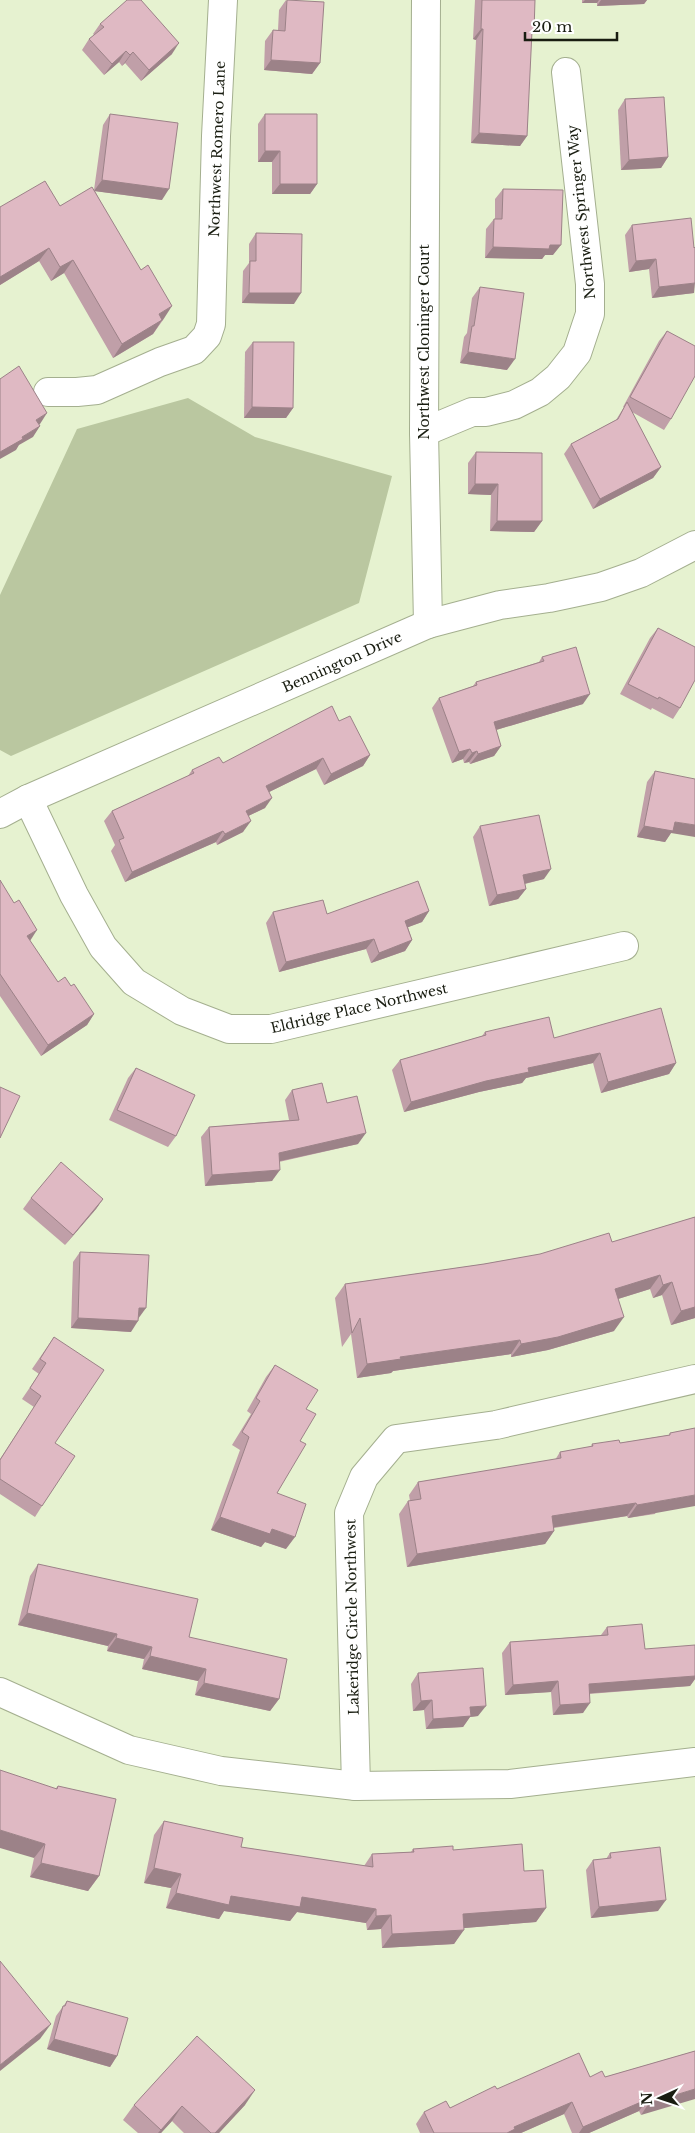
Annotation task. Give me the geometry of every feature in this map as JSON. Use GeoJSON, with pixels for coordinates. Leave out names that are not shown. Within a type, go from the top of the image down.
{"type":"FeatureCollection","features":[{"type":"Feature","properties":{"kind":"street","name":"Northwest Romero Lane"},"geometry":{"type":"LineString","coordinates":[[48,392],[97,390],[134,373],[194,350],[207,336],[211,324],[216,136],[223,0]]}},
{"type":"Feature","properties":{"kind":"street","name":"Northwest Cloninger Court"},"geometry":{"type":"LineString","coordinates":[[426,0],[424,432],[428,624]]}},
{"type":"Feature","properties":{"kind":"street","name":"Northwest Springer Way"},"geometry":{"type":"LineString","coordinates":[[424,432],[472,412],[486,412],[514,404],[540,392],[558,377],[576,354],[590,314],[590,284],[566,72]]}},
{"type":"Feature","properties":{"kind":"street","name":"Bennington Drive"},"geometry":{"type":"LineString","coordinates":[[0,814],[28,798],[428,624],[500,605],[549,598],[600,587],[641,573],[695,545]]}},
{"type":"Feature","properties":{"kind":"street","name":"Eldridge Place Northwest"},"geometry":{"type":"LineString","coordinates":[[28,798],[74,896],[103,947],[134,982],[182,1011],[229,1028],[271,1030],[624,946]]}},
{"type":"Feature","properties":{"kind":"street","name":"Lakeridge Circle Northwest"},"geometry":{"type":"LineString","coordinates":[[356,1786],[349,1513],[364,1477],[396,1439],[496,1425],[695,1379]]}},
{"type":"Feature","properties":{"kind":"street"},"geometry":{"type":"LineString","coordinates":[[0,1692],[129,1750],[221,1771],[356,1786],[510,1784],[695,1762]]}},
{"type":"Feature","properties":{"kind":"green space"},"geometry":{"type":"Polygon","coordinates":[[[188,398],[255,437],[392,476],[359,603],[11,756],[0,750],[0,595],[77,429],[188,398]]]}},
{"type":"Feature","properties":{"kind":"building"},"geometry":{"type":"Polygon","coordinates":[[[127,0],[141,0],[179,43],[149,70],[133,52],[130,55],[126,51],[112,64],[89,39],[104,27],[100,24],[127,0]]]}},
{"type":"Feature","properties":{"kind":"building"},"geometry":{"type":"Polygon","coordinates":[[[287,0],[324,2],[320,63],[271,60],[273,30],[285,31],[287,0]]]}},
{"type":"Feature","properties":{"kind":"building"},"geometry":{"type":"Polygon","coordinates":[[[482,0],[535,0],[527,136],[479,133],[483,29],[481,29],[482,0]]]}},
{"type":"Feature","properties":{"kind":"building"},"geometry":{"type":"Polygon","coordinates":[[[664,97],[668,157],[629,160],[625,99],[664,97]]]}},
{"type":"Feature","properties":{"kind":"building"},"geometry":{"type":"Polygon","coordinates":[[[110,114],[178,123],[169,189],[102,180],[110,114]]]}},
{"type":"Feature","properties":{"kind":"building"},"geometry":{"type":"Polygon","coordinates":[[[265,114],[317,114],[317,184],[280,184],[280,151],[265,151],[265,114]]]}},
{"type":"Feature","properties":{"kind":"building"},"geometry":{"type":"Polygon","coordinates":[[[45,181],[60,206],[92,187],[141,270],[148,265],[172,306],[159,314],[162,320],[122,344],[73,260],[60,267],[49,248],[0,277],[0,207],[45,181]]]}},
{"type":"Feature","properties":{"kind":"building"},"geometry":{"type":"Polygon","coordinates":[[[503,189],[563,190],[561,245],[550,245],[549,249],[493,247],[494,219],[502,219],[503,189]]]}},
{"type":"Feature","properties":{"kind":"building"},"geometry":{"type":"Polygon","coordinates":[[[691,218],[695,247],[695,283],[659,287],[656,259],[636,261],[632,225],[691,218]]]}},
{"type":"Feature","properties":{"kind":"building"},"geometry":{"type":"Polygon","coordinates":[[[256,233],[302,234],[301,293],[249,293],[250,261],[256,261],[256,233]]]}},
{"type":"Feature","properties":{"kind":"building"},"geometry":{"type":"Polygon","coordinates":[[[480,287],[524,293],[515,359],[468,352],[480,287]]]}},
{"type":"Feature","properties":{"kind":"building"},"geometry":{"type":"Polygon","coordinates":[[[667,331],[695,346],[695,376],[671,419],[630,397],[667,331]]]}},
{"type":"Feature","properties":{"kind":"building"},"geometry":{"type":"Polygon","coordinates":[[[253,342],[294,342],[293,408],[252,407],[253,342]]]}},
{"type":"Feature","properties":{"kind":"building"},"geometry":{"type":"Polygon","coordinates":[[[19,366],[47,413],[36,420],[40,426],[22,437],[23,439],[0,452],[0,379],[19,366]]]}},
{"type":"Feature","properties":{"kind":"building"},"geometry":{"type":"Polygon","coordinates":[[[627,402],[661,467],[600,499],[571,444],[618,419],[627,402]]]}},
{"type":"Feature","properties":{"kind":"building"},"geometry":{"type":"Polygon","coordinates":[[[476,452],[542,453],[542,521],[497,521],[498,484],[475,484],[476,452]]]}},
{"type":"Feature","properties":{"kind":"building"},"geometry":{"type":"Polygon","coordinates":[[[658,628],[695,647],[695,680],[680,708],[628,684],[658,628]]]}},
{"type":"Feature","properties":{"kind":"building"},"geometry":{"type":"Polygon","coordinates":[[[576,647],[590,694],[494,722],[501,746],[478,754],[477,751],[472,753],[470,749],[459,752],[439,698],[477,685],[476,682],[544,661],[542,657],[576,647]]]}},
{"type":"Feature","properties":{"kind":"building"},"geometry":{"type":"Polygon","coordinates":[[[332,706],[339,721],[350,716],[370,755],[331,774],[323,758],[266,786],[272,798],[246,811],[251,821],[225,834],[223,831],[132,872],[119,840],[124,838],[112,811],[194,773],[192,770],[219,757],[223,763],[332,706]]]}},
{"type":"Feature","properties":{"kind":"building"},"geometry":{"type":"Polygon","coordinates":[[[655,771],[695,779],[695,825],[675,822],[673,831],[644,826],[655,771]]]}},
{"type":"Feature","properties":{"kind":"building"},"geometry":{"type":"Polygon","coordinates":[[[539,815],[551,869],[523,875],[526,889],[497,895],[480,826],[539,815]]]}},
{"type":"Feature","properties":{"kind":"building"},"geometry":{"type":"Polygon","coordinates":[[[0,880],[14,903],[19,900],[37,930],[27,936],[58,982],[65,977],[71,986],[74,984],[94,1014],[48,1045],[0,974],[0,880]]]}},
{"type":"Feature","properties":{"kind":"building"},"geometry":{"type":"Polygon","coordinates":[[[418,881],[429,911],[405,921],[412,940],[379,953],[374,939],[286,962],[273,912],[323,900],[327,914],[418,881]]]}},
{"type":"Feature","properties":{"kind":"building"},"geometry":{"type":"Polygon","coordinates":[[[661,1008],[676,1063],[608,1082],[600,1053],[528,1068],[529,1072],[486,1081],[411,1102],[400,1060],[486,1035],[485,1032],[549,1017],[554,1038],[661,1008]]]}},
{"type":"Feature","properties":{"kind":"building"},"geometry":{"type":"Polygon","coordinates":[[[136,1068],[195,1095],[176,1136],[117,1110],[136,1068]]]}},
{"type":"Feature","properties":{"kind":"building"},"geometry":{"type":"Polygon","coordinates":[[[322,1083],[327,1103],[357,1096],[366,1133],[279,1153],[280,1170],[212,1175],[209,1127],[299,1120],[292,1090],[322,1083]]]}},
{"type":"Feature","properties":{"kind":"building"},"geometry":{"type":"Polygon","coordinates":[[[0,1087],[20,1096],[0,1138],[0,1087]]]}},
{"type":"Feature","properties":{"kind":"building"},"geometry":{"type":"Polygon","coordinates":[[[61,1162],[103,1199],[73,1235],[31,1198],[61,1162]]]}},
{"type":"Feature","properties":{"kind":"building"},"geometry":{"type":"Polygon","coordinates":[[[695,1217],[695,1307],[681,1311],[672,1282],[663,1285],[660,1275],[615,1289],[624,1317],[558,1337],[521,1344],[520,1340],[400,1357],[401,1359],[367,1364],[360,1318],[352,1333],[345,1284],[540,1254],[609,1233],[612,1242],[695,1217]]]}},
{"type":"Feature","properties":{"kind":"building"},"geometry":{"type":"Polygon","coordinates":[[[80,1252],[149,1255],[146,1308],[139,1308],[138,1321],[78,1318],[80,1252]]]}},
{"type":"Feature","properties":{"kind":"building"},"geometry":{"type":"Polygon","coordinates":[[[54,1337],[104,1370],[55,1443],[75,1456],[42,1506],[0,1479],[0,1460],[41,1396],[30,1388],[46,1363],[40,1359],[54,1337]]]}},
{"type":"Feature","properties":{"kind":"building"},"geometry":{"type":"Polygon","coordinates":[[[275,1365],[318,1390],[306,1409],[316,1414],[300,1441],[306,1444],[277,1493],[306,1504],[295,1537],[272,1529],[270,1534],[220,1517],[249,1437],[242,1432],[260,1401],[256,1398],[275,1365]]]}},
{"type":"Feature","properties":{"kind":"building"},"geometry":{"type":"Polygon","coordinates":[[[695,1428],[695,1495],[552,1516],[554,1531],[417,1554],[408,1501],[421,1499],[418,1482],[561,1458],[560,1452],[593,1446],[592,1444],[619,1440],[620,1443],[670,1435],[670,1433],[695,1428]]]}},
{"type":"Feature","properties":{"kind":"building"},"geometry":{"type":"Polygon","coordinates":[[[38,1564],[198,1599],[189,1637],[287,1659],[279,1699],[204,1683],[206,1669],[150,1656],[152,1647],[116,1638],[117,1634],[27,1613],[38,1564]]]}},
{"type":"Feature","properties":{"kind":"building"},"geometry":{"type":"Polygon","coordinates":[[[642,1624],[645,1649],[695,1645],[695,1676],[589,1684],[590,1703],[560,1705],[558,1681],[513,1685],[510,1642],[608,1635],[607,1627],[642,1624]]]}},
{"type":"Feature","properties":{"kind":"building"},"geometry":{"type":"Polygon","coordinates":[[[483,1668],[486,1706],[470,1707],[471,1716],[433,1719],[432,1700],[421,1701],[418,1673],[483,1668]]]}},
{"type":"Feature","properties":{"kind":"building"},"geometry":{"type":"Polygon","coordinates":[[[0,1770],[57,1789],[58,1786],[116,1799],[99,1876],[41,1863],[45,1844],[0,1830],[0,1770]]]}},
{"type":"Feature","properties":{"kind":"building"},"geometry":{"type":"Polygon","coordinates":[[[164,1821],[243,1838],[241,1847],[373,1867],[372,1854],[414,1852],[413,1849],[453,1846],[453,1850],[522,1844],[524,1871],[543,1870],[546,1908],[463,1914],[464,1930],[392,1934],[391,1915],[376,1916],[376,1909],[302,1897],[300,1907],[231,1896],[229,1905],[176,1893],[181,1874],[154,1868],[164,1821]]]}},
{"type":"Feature","properties":{"kind":"building"},"geometry":{"type":"Polygon","coordinates":[[[660,1847],[666,1900],[599,1907],[593,1860],[611,1858],[610,1853],[660,1847]]]}},
{"type":"Feature","properties":{"kind":"building"},"geometry":{"type":"Polygon","coordinates":[[[0,1961],[51,2024],[0,2065],[0,1961]]]}},
{"type":"Feature","properties":{"kind":"building"},"geometry":{"type":"Polygon","coordinates":[[[67,2001],[128,2018],[117,2056],[54,2039],[63,2006],[65,2006],[67,2001]]]}},
{"type":"Feature","properties":{"kind":"building"},"geometry":{"type":"Polygon","coordinates":[[[197,2036],[255,2090],[215,2133],[211,2133],[182,2106],[161,2130],[134,2105],[197,2036]]]}},
{"type":"Feature","properties":{"kind":"building"},"geometry":{"type":"Polygon","coordinates":[[[695,2051],[695,2089],[649,2103],[648,2099],[583,2127],[572,2102],[514,2127],[515,2129],[507,2133],[434,2133],[424,2112],[446,2101],[450,2108],[495,2086],[497,2089],[579,2053],[590,2077],[602,2071],[605,2077],[695,2051]]]}}]}
